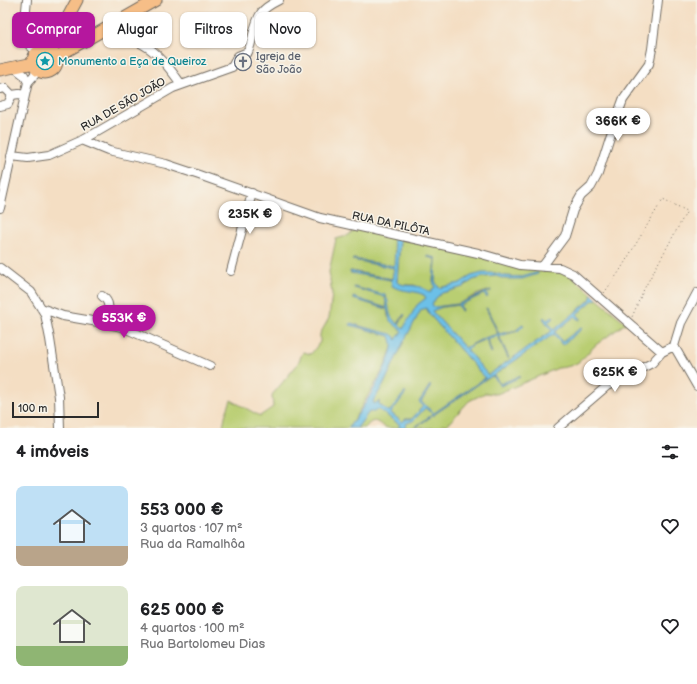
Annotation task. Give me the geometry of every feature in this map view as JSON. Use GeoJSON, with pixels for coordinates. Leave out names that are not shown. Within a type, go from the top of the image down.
{"type":"FeatureCollection","features":[{"type":"Feature","properties":{"kind":"main road"},"geometry":{"type":"LineString","coordinates":[[53,54],[77,0]]}},
{"type":"Feature","properties":{"kind":"main road"},"geometry":{"type":"LineString","coordinates":[[136,12],[156,0]]}},
{"type":"Feature","properties":{"kind":"main road"},"geometry":{"type":"LineString","coordinates":[[53,54],[103,31]]}},
{"type":"Feature","properties":{"kind":"main road"},"geometry":{"type":"LineString","coordinates":[[0,70],[37,67],[46,72],[53,70],[57,64],[53,54],[43,49],[38,52],[34,57],[37,67]]}},
{"type":"Feature","properties":{"kind":"street"},"geometry":{"type":"LineString","coordinates":[[27,0],[26,40],[30,46],[38,52]]}},
{"type":"Feature","properties":{"kind":"street"},"geometry":{"type":"LineString","coordinates":[[542,267],[566,236],[573,210],[581,196],[591,187],[598,174],[623,100],[649,64],[658,0]]}},
{"type":"Feature","properties":{"kind":"street","name":"RUA DE SÃO JOÃO"},"geometry":{"type":"LineString","coordinates":[[12,156],[28,158],[49,155],[82,140],[181,84],[232,67],[238,56],[248,52],[252,44],[261,13],[277,1]]}},
{"type":"Feature","properties":{"kind":"street"},"geometry":{"type":"LineString","coordinates":[[150,48],[170,69],[181,84]]}},
{"type":"Feature","properties":{"kind":"street"},"geometry":{"type":"LineString","coordinates":[[0,208],[28,82],[37,67]]}},
{"type":"Feature","properties":{"kind":"street"},"geometry":{"type":"LineString","coordinates":[[15,68],[24,75],[28,82]]}},
{"type":"Feature","properties":{"kind":"street"},"geometry":{"type":"LineString","coordinates":[[0,89],[5,88],[12,95]]}},
{"type":"Feature","properties":{"kind":"street"},"geometry":{"type":"LineString","coordinates":[[12,95],[25,95]]}},
{"type":"Feature","properties":{"kind":"street"},"geometry":{"type":"LineString","coordinates":[[0,106],[8,104],[12,95]]}},
{"type":"Feature","properties":{"kind":"street","name":"RUA DA PILÔTA"},"geometry":{"type":"LineString","coordinates":[[82,140],[109,151],[166,164],[192,172],[320,218],[478,253],[520,265],[560,268],[573,274],[662,352]]}},
{"type":"Feature","properties":{"kind":"street"},"geometry":{"type":"LineString","coordinates":[[231,271],[252,194]]}},
{"type":"Feature","properties":{"kind":"street"},"geometry":{"type":"LineString","coordinates":[[0,268],[31,292],[44,314],[50,340],[59,397],[60,428]]}},
{"type":"Feature","properties":{"kind":"street"},"geometry":{"type":"LineString","coordinates":[[558,428],[607,386],[652,363],[662,352],[674,346],[681,323],[697,293]]}},
{"type":"Feature","properties":{"kind":"street"},"geometry":{"type":"LineString","coordinates":[[102,296],[107,299],[109,304],[104,322]]}},
{"type":"Feature","properties":{"kind":"street"},"geometry":{"type":"LineString","coordinates":[[41,308],[63,316],[104,322],[122,327],[210,366]]}},
{"type":"Feature","properties":{"kind":"street"},"geometry":{"type":"LineString","coordinates":[[674,346],[697,386]]}},
{"type":"Feature","properties":{"kind":"path"},"geometry":{"type":"LineString","coordinates":[[600,298],[619,272],[663,199],[687,211],[644,289],[630,323]]}},
{"type":"Feature","properties":{"kind":"green space"},"geometry":{"type":"Polygon","coordinates":[[[356,229],[392,236],[395,251],[395,262],[394,266],[353,259],[394,268],[392,279],[351,271],[392,280],[392,286],[418,292],[426,298],[417,305],[404,330],[399,325],[405,315],[404,314],[398,324],[394,321],[389,312],[386,297],[384,296],[387,308],[353,298],[387,309],[388,317],[403,331],[396,341],[395,337],[351,323],[357,327],[390,336],[393,345],[384,368],[353,421],[348,428],[223,428],[225,416],[231,400],[260,416],[273,407],[272,395],[297,365],[303,352],[311,354],[320,342],[320,334],[329,318],[332,294],[329,272],[336,239],[347,236],[356,229]]]}},
{"type":"Feature","properties":{"kind":"green space"},"geometry":{"type":"Polygon","coordinates":[[[400,239],[559,272],[571,276],[592,294],[591,299],[554,330],[548,322],[553,316],[547,320],[543,318],[552,331],[488,375],[467,350],[474,344],[486,339],[492,353],[487,338],[498,336],[509,358],[499,336],[518,331],[522,324],[517,330],[499,334],[486,308],[498,334],[484,338],[465,348],[432,311],[442,307],[459,305],[461,311],[460,305],[484,293],[487,297],[486,293],[491,290],[478,294],[458,304],[434,307],[432,304],[442,293],[463,287],[473,280],[483,277],[496,276],[505,279],[522,277],[505,276],[495,273],[471,276],[460,283],[439,288],[435,281],[436,258],[428,257],[435,259],[433,281],[435,286],[430,293],[414,285],[401,285],[397,282],[400,239]]]}},
{"type":"Feature","properties":{"kind":"green space"},"geometry":{"type":"Polygon","coordinates":[[[597,299],[626,323],[597,344],[577,363],[558,368],[497,394],[485,393],[469,401],[447,425],[443,424],[438,428],[404,428],[407,423],[413,421],[425,408],[433,414],[416,427],[486,379],[493,376],[500,386],[520,377],[519,376],[500,384],[494,375],[554,333],[562,344],[582,328],[562,342],[555,332],[575,316],[581,319],[577,314],[592,301],[597,299]]]}},
{"type":"Feature","properties":{"kind":"green space"},"geometry":{"type":"Polygon","coordinates":[[[426,308],[430,315],[485,378],[434,413],[421,402],[431,386],[430,385],[419,402],[423,406],[412,419],[406,419],[402,422],[391,413],[405,393],[390,411],[387,411],[379,404],[379,401],[374,404],[373,401],[383,386],[403,343],[421,310],[426,308]]]}},
{"type":"Feature","properties":{"kind":"green space"},"geometry":{"type":"Polygon","coordinates":[[[378,409],[400,425],[398,428],[388,428],[374,421],[365,428],[357,428],[369,412],[378,409]]]}},
{"type":"Feature","properties":{"kind":"water"},"geometry":{"type":"Polygon","coordinates":[[[392,236],[400,239],[397,282],[405,285],[421,287],[430,293],[435,287],[433,281],[435,259],[427,256],[436,258],[435,281],[439,288],[460,283],[471,276],[482,273],[495,273],[505,276],[522,277],[538,272],[538,274],[522,279],[505,279],[496,276],[483,277],[473,280],[463,287],[442,293],[432,304],[434,307],[458,304],[491,290],[486,293],[487,298],[484,294],[460,305],[462,311],[458,305],[442,307],[432,311],[465,348],[484,338],[498,334],[486,308],[499,334],[517,330],[522,324],[524,325],[518,331],[499,336],[509,358],[498,336],[487,339],[492,353],[486,339],[474,344],[467,350],[488,375],[552,331],[543,318],[544,317],[547,320],[553,316],[554,318],[548,322],[554,330],[590,300],[592,294],[597,299],[592,301],[577,314],[581,319],[579,320],[575,316],[555,332],[562,342],[582,327],[582,329],[562,345],[554,334],[494,375],[500,384],[519,376],[520,377],[500,386],[493,376],[486,379],[416,427],[433,414],[425,408],[413,421],[407,423],[404,428],[398,428],[400,425],[378,409],[374,412],[369,412],[357,428],[348,428],[367,401],[386,366],[392,346],[390,336],[350,325],[351,323],[391,334],[396,340],[402,331],[390,321],[387,309],[353,299],[353,297],[387,308],[385,297],[354,287],[385,295],[391,317],[394,321],[398,324],[404,314],[405,315],[399,325],[403,329],[417,305],[426,298],[420,293],[392,286],[391,280],[350,273],[350,271],[392,279],[394,268],[352,260],[394,266],[395,251],[392,236]],[[426,308],[421,310],[403,343],[383,386],[373,401],[374,404],[379,401],[379,404],[387,411],[390,411],[405,392],[406,393],[391,413],[402,422],[406,419],[412,419],[423,406],[419,402],[430,385],[431,386],[421,402],[434,413],[485,378],[430,315],[426,308]]]}},
{"type":"Feature","properties":{"kind":"place","name":"Monumento a Eça de Queiroz"},"geometry":{"type":"Point","coordinates":[45,61]}},
{"type":"Feature","properties":{"kind":"place","name":"Igreja de São João"},"geometry":{"type":"Point","coordinates":[243,62]}}]}
